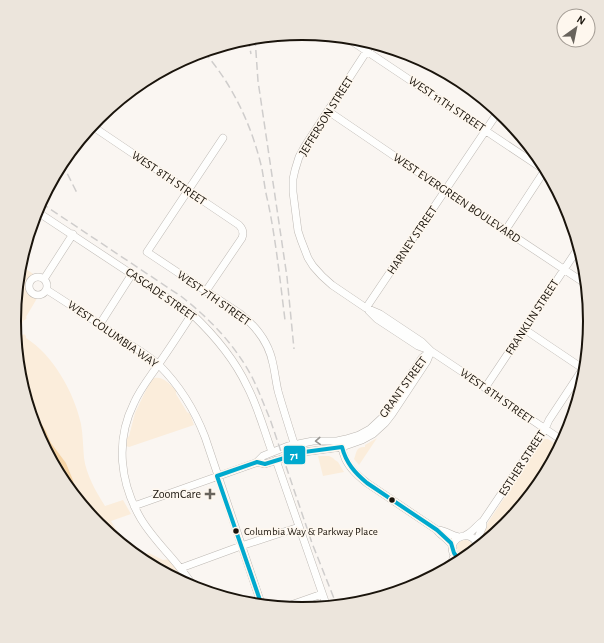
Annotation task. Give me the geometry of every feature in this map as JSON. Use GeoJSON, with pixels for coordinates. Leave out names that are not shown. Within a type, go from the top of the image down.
{"type":"FeatureCollection","features":[{"type":"Feature","properties":{"kind":"street","name":"WEST 11TH STREET"},"geometry":{"type":"LineString","coordinates":[[361,47],[534,162]]}},
{"type":"Feature","properties":{"kind":"street","name":"JEFFERSON STREET"},"geometry":{"type":"LineString","coordinates":[[366,308],[328,282],[308,258],[298,231],[293,188],[295,170],[299,157],[367,51]]}},
{"type":"Feature","properties":{"kind":"street","name":"WEST EVERGREEN BOULEVARD"},"geometry":{"type":"LineString","coordinates":[[328,111],[580,280]]}},
{"type":"Feature","properties":{"kind":"street","name":"HARNEY STREET"},"geometry":{"type":"LineString","coordinates":[[366,308],[495,117]]}},
{"type":"Feature","properties":{"kind":"street","name":"WEST 8TH STREET"},"geometry":{"type":"LineString","coordinates":[[97,129],[242,227],[242,238],[206,291]]}},
{"type":"Feature","properties":{"kind":"street"},"geometry":{"type":"LineString","coordinates":[[188,190],[223,138]]}},
{"type":"Feature","properties":{"kind":"street"},"geometry":{"type":"LineString","coordinates":[[505,231],[542,176]]}},
{"type":"Feature","properties":{"kind":"street","name":"WEST 7TH STREET"},"geometry":{"type":"LineString","coordinates":[[188,190],[147,252],[239,313],[250,322],[262,337],[274,365],[278,392],[297,454]]}},
{"type":"Feature","properties":{"kind":"street","name":"CASCADE STREET"},"geometry":{"type":"LineString","coordinates":[[42,214],[192,314],[206,327],[229,355],[248,386],[272,452]]}},
{"type":"Feature","properties":{"kind":"street"},"geometry":{"type":"LineString","coordinates":[[44,279],[73,234]]}},
{"type":"Feature","properties":{"kind":"street","name":"FRANKLIN STREET"},"geometry":{"type":"LineString","coordinates":[[485,388],[574,254]]}},
{"type":"Feature","properties":{"kind":"street"},"geometry":{"type":"LineString","coordinates":[[100,324],[132,274]]}},
{"type":"Feature","properties":{"kind":"street"},"geometry":{"type":"LineString","coordinates":[[38,277],[44,279],[47,282],[47,290],[44,294],[39,296],[33,294],[30,290],[29,284],[32,279],[38,277]]}},
{"type":"Feature","properties":{"kind":"street","name":"WEST COLUMBIA WAY"},"geometry":{"type":"LineString","coordinates":[[47,290],[147,356],[171,378],[180,390],[201,426],[260,599]]}},
{"type":"Feature","properties":{"kind":"street","name":"WEST 8TH STREET"},"geometry":{"type":"LineString","coordinates":[[366,308],[380,314],[422,342],[485,388],[558,438]]}},
{"type":"Feature","properties":{"kind":"street"},"geometry":{"type":"LineString","coordinates":[[188,578],[155,538],[134,506],[127,488],[123,470],[122,453],[124,433],[128,417],[134,403],[141,390],[192,314]]}},
{"type":"Feature","properties":{"kind":"street"},"geometry":{"type":"LineString","coordinates":[[524,329],[580,364]]}},
{"type":"Feature","properties":{"kind":"street","name":"GRANT STREET"},"geometry":{"type":"LineString","coordinates":[[257,462],[266,464],[297,454],[342,443],[370,429],[387,411],[422,358],[431,350]]}},
{"type":"Feature","properties":{"kind":"street","name":"ESTHER STREET"},"geometry":{"type":"LineString","coordinates":[[453,551],[455,541],[473,531],[483,521],[577,378]]}},
{"type":"Feature","properties":{"kind":"street","name":"GRANT STREET"},"geometry":{"type":"LineString","coordinates":[[134,506],[257,462],[263,456],[294,445],[313,441],[342,443]]}},
{"type":"Feature","properties":{"kind":"street"},"geometry":{"type":"LineString","coordinates":[[342,443],[344,455],[354,472],[363,480],[437,530],[449,542],[457,556]]}},
{"type":"Feature","properties":{"kind":"street"},"geometry":{"type":"LineString","coordinates":[[276,460],[325,601]]}},
{"type":"Feature","properties":{"kind":"street","name":"ESTHER STREET"},"geometry":{"type":"LineString","coordinates":[[479,539],[483,521]]}},
{"type":"Feature","properties":{"kind":"street"},"geometry":{"type":"LineString","coordinates":[[180,568],[241,546],[299,528]]}},
{"type":"Feature","properties":{"kind":"street"},"geometry":{"type":"LineString","coordinates":[[437,530],[443,530],[450,535],[473,538],[475,542]]}},
{"type":"Feature","properties":{"kind":"street"},"geometry":{"type":"LineString","coordinates":[[453,551],[453,558]]}},
{"type":"Feature","properties":{"kind":"street"},"geometry":{"type":"LineString","coordinates":[[299,602],[322,594]]}},
{"type":"Feature","properties":{"kind":"shaded area"},"geometry":{"type":"Polygon","coordinates":[[[26,269],[35,275],[28,281],[27,291],[37,298],[26,317],[27,318],[21,324],[23,285],[26,269]]]}},
{"type":"Feature","properties":{"kind":"shaded area"},"geometry":{"type":"Polygon","coordinates":[[[22,334],[24,334],[26,338],[45,354],[68,387],[81,424],[85,464],[92,483],[105,506],[123,500],[131,514],[111,521],[119,534],[103,520],[75,487],[66,463],[51,443],[39,419],[26,376],[22,334]]]}},
{"type":"Feature","properties":{"kind":"shaded area"},"geometry":{"type":"Polygon","coordinates":[[[154,378],[164,379],[176,390],[176,394],[187,412],[190,414],[194,425],[129,447],[126,446],[135,413],[149,383],[154,378]]]}},
{"type":"Feature","properties":{"kind":"shaded area"},"geometry":{"type":"Polygon","coordinates":[[[39,419],[51,443],[66,463],[75,487],[50,446],[39,419]]]}},
{"type":"Feature","properties":{"kind":"shaded area"},"geometry":{"type":"Polygon","coordinates":[[[377,438],[359,465],[354,459],[358,449],[365,447],[365,445],[377,438]]]}},
{"type":"Feature","properties":{"kind":"shaded area"},"geometry":{"type":"Polygon","coordinates":[[[544,439],[548,439],[555,444],[536,478],[501,520],[479,539],[483,530],[544,439]]]}},
{"type":"Feature","properties":{"kind":"shaded area"},"geometry":{"type":"Polygon","coordinates":[[[318,456],[329,456],[333,458],[338,462],[344,472],[323,476],[318,456]]]}},
{"type":"Feature","properties":{"kind":"shaded area"},"geometry":{"type":"Polygon","coordinates":[[[465,540],[471,542],[472,545],[459,554],[457,548],[459,542],[465,540]]]}},
{"type":"Feature","properties":{"kind":"shaded area"},"geometry":{"type":"Polygon","coordinates":[[[139,550],[163,560],[170,559],[184,576],[161,565],[139,550]]]}},
{"type":"Feature","properties":{"kind":"railway"},"geometry":{"type":"LineString","coordinates":[[255,45],[258,81],[287,277],[294,349]]}},
{"type":"Feature","properties":{"kind":"railway"},"geometry":{"type":"LineString","coordinates":[[249,46],[251,54]]}},
{"type":"Feature","properties":{"kind":"railway"},"geometry":{"type":"LineString","coordinates":[[208,57],[224,78],[240,107],[258,153],[271,217],[285,320]]}},
{"type":"Feature","properties":{"kind":"railway"},"geometry":{"type":"LineString","coordinates":[[65,170],[77,193]]}},
{"type":"Feature","properties":{"kind":"railway"},"geometry":{"type":"LineString","coordinates":[[46,206],[182,297],[202,314],[230,343],[252,377],[270,419],[312,543],[335,600]]}},
{"type":"Feature","properties":{"kind":"transit line","name":"71"},"geometry":{"type":"LineString","coordinates":[[260,599],[217,476],[257,462],[265,464],[304,452],[342,447],[349,463],[367,483],[437,530],[451,543],[456,556]]}},
{"type":"Feature","properties":{"kind":"place","name":"ZoomCare"},"geometry":{"type":"Point","coordinates":[210,494]}},
{"type":"Feature","properties":{"kind":"place","name":"Columbia Way & Parkway Place"},"geometry":{"type":"Point","coordinates":[236,531]}}]}
